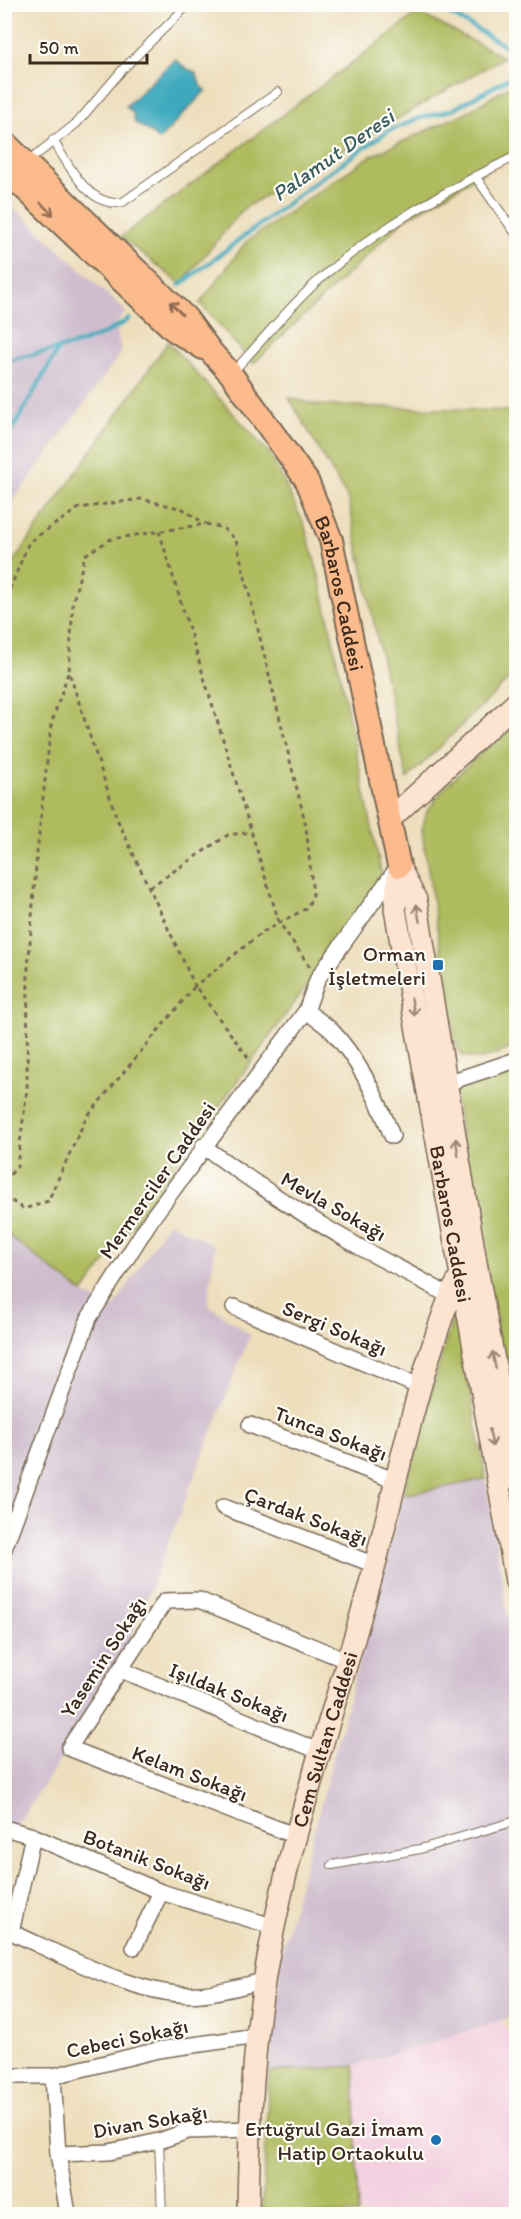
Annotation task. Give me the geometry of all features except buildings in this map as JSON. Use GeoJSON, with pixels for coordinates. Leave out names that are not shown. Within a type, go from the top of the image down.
{"type":"FeatureCollection","features":[{"type":"Feature","properties":{"kind":"main road","name":"Barbaros Caddesi"},"geometry":{"type":"LineString","coordinates":[[4,142],[15,166],[186,318],[231,374],[307,481],[331,540],[399,866],[416,900],[437,1082],[516,1581]]}},
{"type":"Feature","properties":{"kind":"main road"},"geometry":{"type":"LineString","coordinates":[[390,819],[516,703]]}},
{"type":"Feature","properties":{"kind":"main road","name":"Barbaros Caddesi"},"geometry":{"type":"LineString","coordinates":[[469,1276],[516,1479]]}},
{"type":"Feature","properties":{"kind":"main road","name":"Cem Sultan Caddesi"},"geometry":{"type":"LineString","coordinates":[[248,2214],[249,2129],[257,2036],[264,1981],[296,1836],[375,1565],[420,1387],[449,1296],[469,1276]]}},
{"type":"Feature","properties":{"kind":"street","name":"Mermerciler Caddesi"},"geometry":{"type":"LineString","coordinates":[[4,1549],[89,1318],[152,1218],[306,1011],[318,978],[399,866]]}},
{"type":"Feature","properties":{"kind":"street"},"geometry":{"type":"LineString","coordinates":[[306,1011],[332,1031],[358,1067],[382,1109],[392,1136]]}},
{"type":"Feature","properties":{"kind":"street"},"geometry":{"type":"LineString","coordinates":[[437,1082],[516,1060]]}},
{"type":"Feature","properties":{"kind":"street","name":"Mevla Sokağı"},"geometry":{"type":"LineString","coordinates":[[204,1146],[259,1187],[365,1250],[449,1296]]}},
{"type":"Feature","properties":{"kind":"street","name":"Sergi Sokağı"},"geometry":{"type":"LineString","coordinates":[[234,1307],[420,1387]]}},
{"type":"Feature","properties":{"kind":"street","name":"Tunca Sokağı"},"geometry":{"type":"LineString","coordinates":[[250,1425],[396,1481]]}},
{"type":"Feature","properties":{"kind":"street","name":"Çardak Sokağı"},"geometry":{"type":"LineString","coordinates":[[223,1507],[375,1565]]}},
{"type":"Feature","properties":{"kind":"street","name":"Yasemin Sokağı"},"geometry":{"type":"LineString","coordinates":[[69,1748],[165,1601],[199,1600],[348,1661]]}},
{"type":"Feature","properties":{"kind":"street","name":"Işıldak Sokağı"},"geometry":{"type":"LineString","coordinates":[[121,1670],[321,1752]]}},
{"type":"Feature","properties":{"kind":"street","name":"Kelam Sokağı"},"geometry":{"type":"LineString","coordinates":[[69,1748],[296,1836]]}},
{"type":"Feature","properties":{"kind":"street","name":"Botanik Sokağı"},"geometry":{"type":"LineString","coordinates":[[4,1828],[33,1836],[161,1892],[275,1927]]}},
{"type":"Feature","properties":{"kind":"street"},"geometry":{"type":"LineString","coordinates":[[33,1836],[11,1932],[116,1978],[170,1994],[201,1994],[264,1981]]}},
{"type":"Feature","properties":{"kind":"street"},"geometry":{"type":"LineString","coordinates":[[134,1947],[161,1892]]}},
{"type":"Feature","properties":{"kind":"street","name":"Cebeci Sokağı"},"geometry":{"type":"LineString","coordinates":[[4,2076],[53,2076],[158,2050],[257,2036]]}},
{"type":"Feature","properties":{"kind":"street"},"geometry":{"type":"LineString","coordinates":[[53,2076],[58,2154],[68,2214]]}},
{"type":"Feature","properties":{"kind":"street","name":"Divan Sokağı"},"geometry":{"type":"LineString","coordinates":[[58,2154],[109,2152],[159,2141],[188,2131],[249,2129]]}},
{"type":"Feature","properties":{"kind":"lane"},"geometry":{"type":"LineString","coordinates":[[15,166],[77,123],[123,69],[189,4]]}},
{"type":"Feature","properties":{"kind":"lane"},"geometry":{"type":"LineString","coordinates":[[53,140],[94,197],[117,204],[278,92]]}},
{"type":"Feature","properties":{"kind":"lane"},"geometry":{"type":"LineString","coordinates":[[231,374],[296,303],[342,260],[475,176],[516,156]]}},
{"type":"Feature","properties":{"kind":"lane"},"geometry":{"type":"LineString","coordinates":[[475,176],[516,234]]}},
{"type":"Feature","properties":{"kind":"lane"},"geometry":{"type":"LineString","coordinates":[[332,1865],[420,1849],[516,1821],[516,1827]]}},
{"type":"Feature","properties":{"kind":"lane"},"geometry":{"type":"LineString","coordinates":[[159,2141],[162,2214]]}},
{"type":"Feature","properties":{"kind":"path"},"geometry":{"type":"LineString","coordinates":[[4,634],[9,591],[29,542],[79,508],[141,499],[183,509],[206,524],[223,528],[236,540],[306,826],[313,895],[307,908],[263,932],[195,986],[86,1118],[48,1201],[24,1209],[4,1196]]}},
{"type":"Feature","properties":{"kind":"path"},"geometry":{"type":"LineString","coordinates":[[4,1180],[17,1167],[27,1089],[28,968],[37,852],[51,725],[69,672],[74,602],[85,555],[111,539],[206,524]]}},
{"type":"Feature","properties":{"kind":"path"},"geometry":{"type":"LineString","coordinates":[[159,531],[279,922],[318,978]]}},
{"type":"Feature","properties":{"kind":"path"},"geometry":{"type":"LineString","coordinates":[[69,672],[117,819],[195,986],[260,1074]]}},
{"type":"Feature","properties":{"kind":"path"},"geometry":{"type":"LineString","coordinates":[[150,887],[228,835],[252,832]]}},
{"type":"Feature","properties":{"kind":"shaded area"},"geometry":{"type":"Polygon","coordinates":[[[5,199],[126,312],[116,324],[121,353],[5,512],[5,199]]]}},
{"type":"Feature","properties":{"kind":"shaded area"},"geometry":{"type":"Polygon","coordinates":[[[168,1222],[215,1246],[208,1304],[250,1335],[116,1676],[12,1833],[5,1861],[5,1233],[83,1293],[113,1309],[168,1222]]]}},
{"type":"Feature","properties":{"kind":"shaded area"},"geometry":{"type":"Polygon","coordinates":[[[486,1479],[516,1666],[516,2016],[354,2066],[269,2072],[281,1954],[403,1495],[486,1479]]]}},
{"type":"Feature","properties":{"kind":"shaded area","name":"Ertuğrul Gazi İmam Hatip Ortaokulu"},"geometry":{"type":"Polygon","coordinates":[[[502,2021],[516,2044],[516,2214],[358,2214],[354,2066],[502,2021]]]}},
{"type":"Feature","properties":{"kind":"green space"},"geometry":{"type":"Polygon","coordinates":[[[418,13],[504,57],[244,208],[181,284],[121,237],[418,13]]]}},
{"type":"Feature","properties":{"kind":"green space"},"geometry":{"type":"Polygon","coordinates":[[[516,82],[516,153],[404,220],[253,364],[200,303],[246,242],[369,157],[469,111],[516,82]]]}},
{"type":"Feature","properties":{"kind":"green space"},"geometry":{"type":"Polygon","coordinates":[[[168,342],[271,455],[304,524],[321,583],[383,881],[83,1293],[5,1233],[5,574],[168,342]]]}},
{"type":"Feature","properties":{"kind":"green space"},"geometry":{"type":"Polygon","coordinates":[[[289,398],[318,405],[516,411],[516,672],[407,779],[348,499],[289,398]]]}},
{"type":"Feature","properties":{"kind":"green space"},"geometry":{"type":"Polygon","coordinates":[[[516,720],[516,1047],[481,1059],[463,1056],[455,1043],[422,831],[426,813],[445,787],[516,720]]]}},
{"type":"Feature","properties":{"kind":"green space"},"geometry":{"type":"Polygon","coordinates":[[[516,1073],[516,1436],[453,1087],[516,1073]]]}},
{"type":"Feature","properties":{"kind":"green space"},"geometry":{"type":"Polygon","coordinates":[[[455,1309],[486,1479],[403,1495],[455,1309]]]}},
{"type":"Feature","properties":{"kind":"green space"},"geometry":{"type":"Polygon","coordinates":[[[354,2066],[358,2214],[262,2214],[269,2072],[354,2066]]]}},
{"type":"Feature","properties":{"kind":"water"},"geometry":{"type":"Polygon","coordinates":[[[175,59],[196,73],[201,86],[206,90],[159,140],[135,123],[133,113],[126,106],[175,59]]]}},
{"type":"Feature","properties":{"kind":"waterway"},"geometry":{"type":"LineString","coordinates":[[433,4],[516,52]]}},
{"type":"Feature","properties":{"kind":"waterway","name":"Palamut Deresi"},"geometry":{"type":"LineString","coordinates":[[180,285],[325,175],[388,131],[420,118],[452,110],[516,74]]}},
{"type":"Feature","properties":{"kind":"waterway","name":"Palamut Deresi"},"geometry":{"type":"LineString","coordinates":[[4,361],[85,341],[129,319]]}},
{"type":"Feature","properties":{"kind":"waterway"},"geometry":{"type":"LineString","coordinates":[[4,444],[59,348]]}},
{"type":"Feature","properties":{"kind":"place","name":"Orman İşletmeleri"},"geometry":{"type":"Point","coordinates":[438,965]}},
{"type":"Feature","properties":{"kind":"place","name":"Ertuğrul Gazi İmam Hatip Ortaokulu"},"geometry":{"type":"Point","coordinates":[436,2140]}}]}
